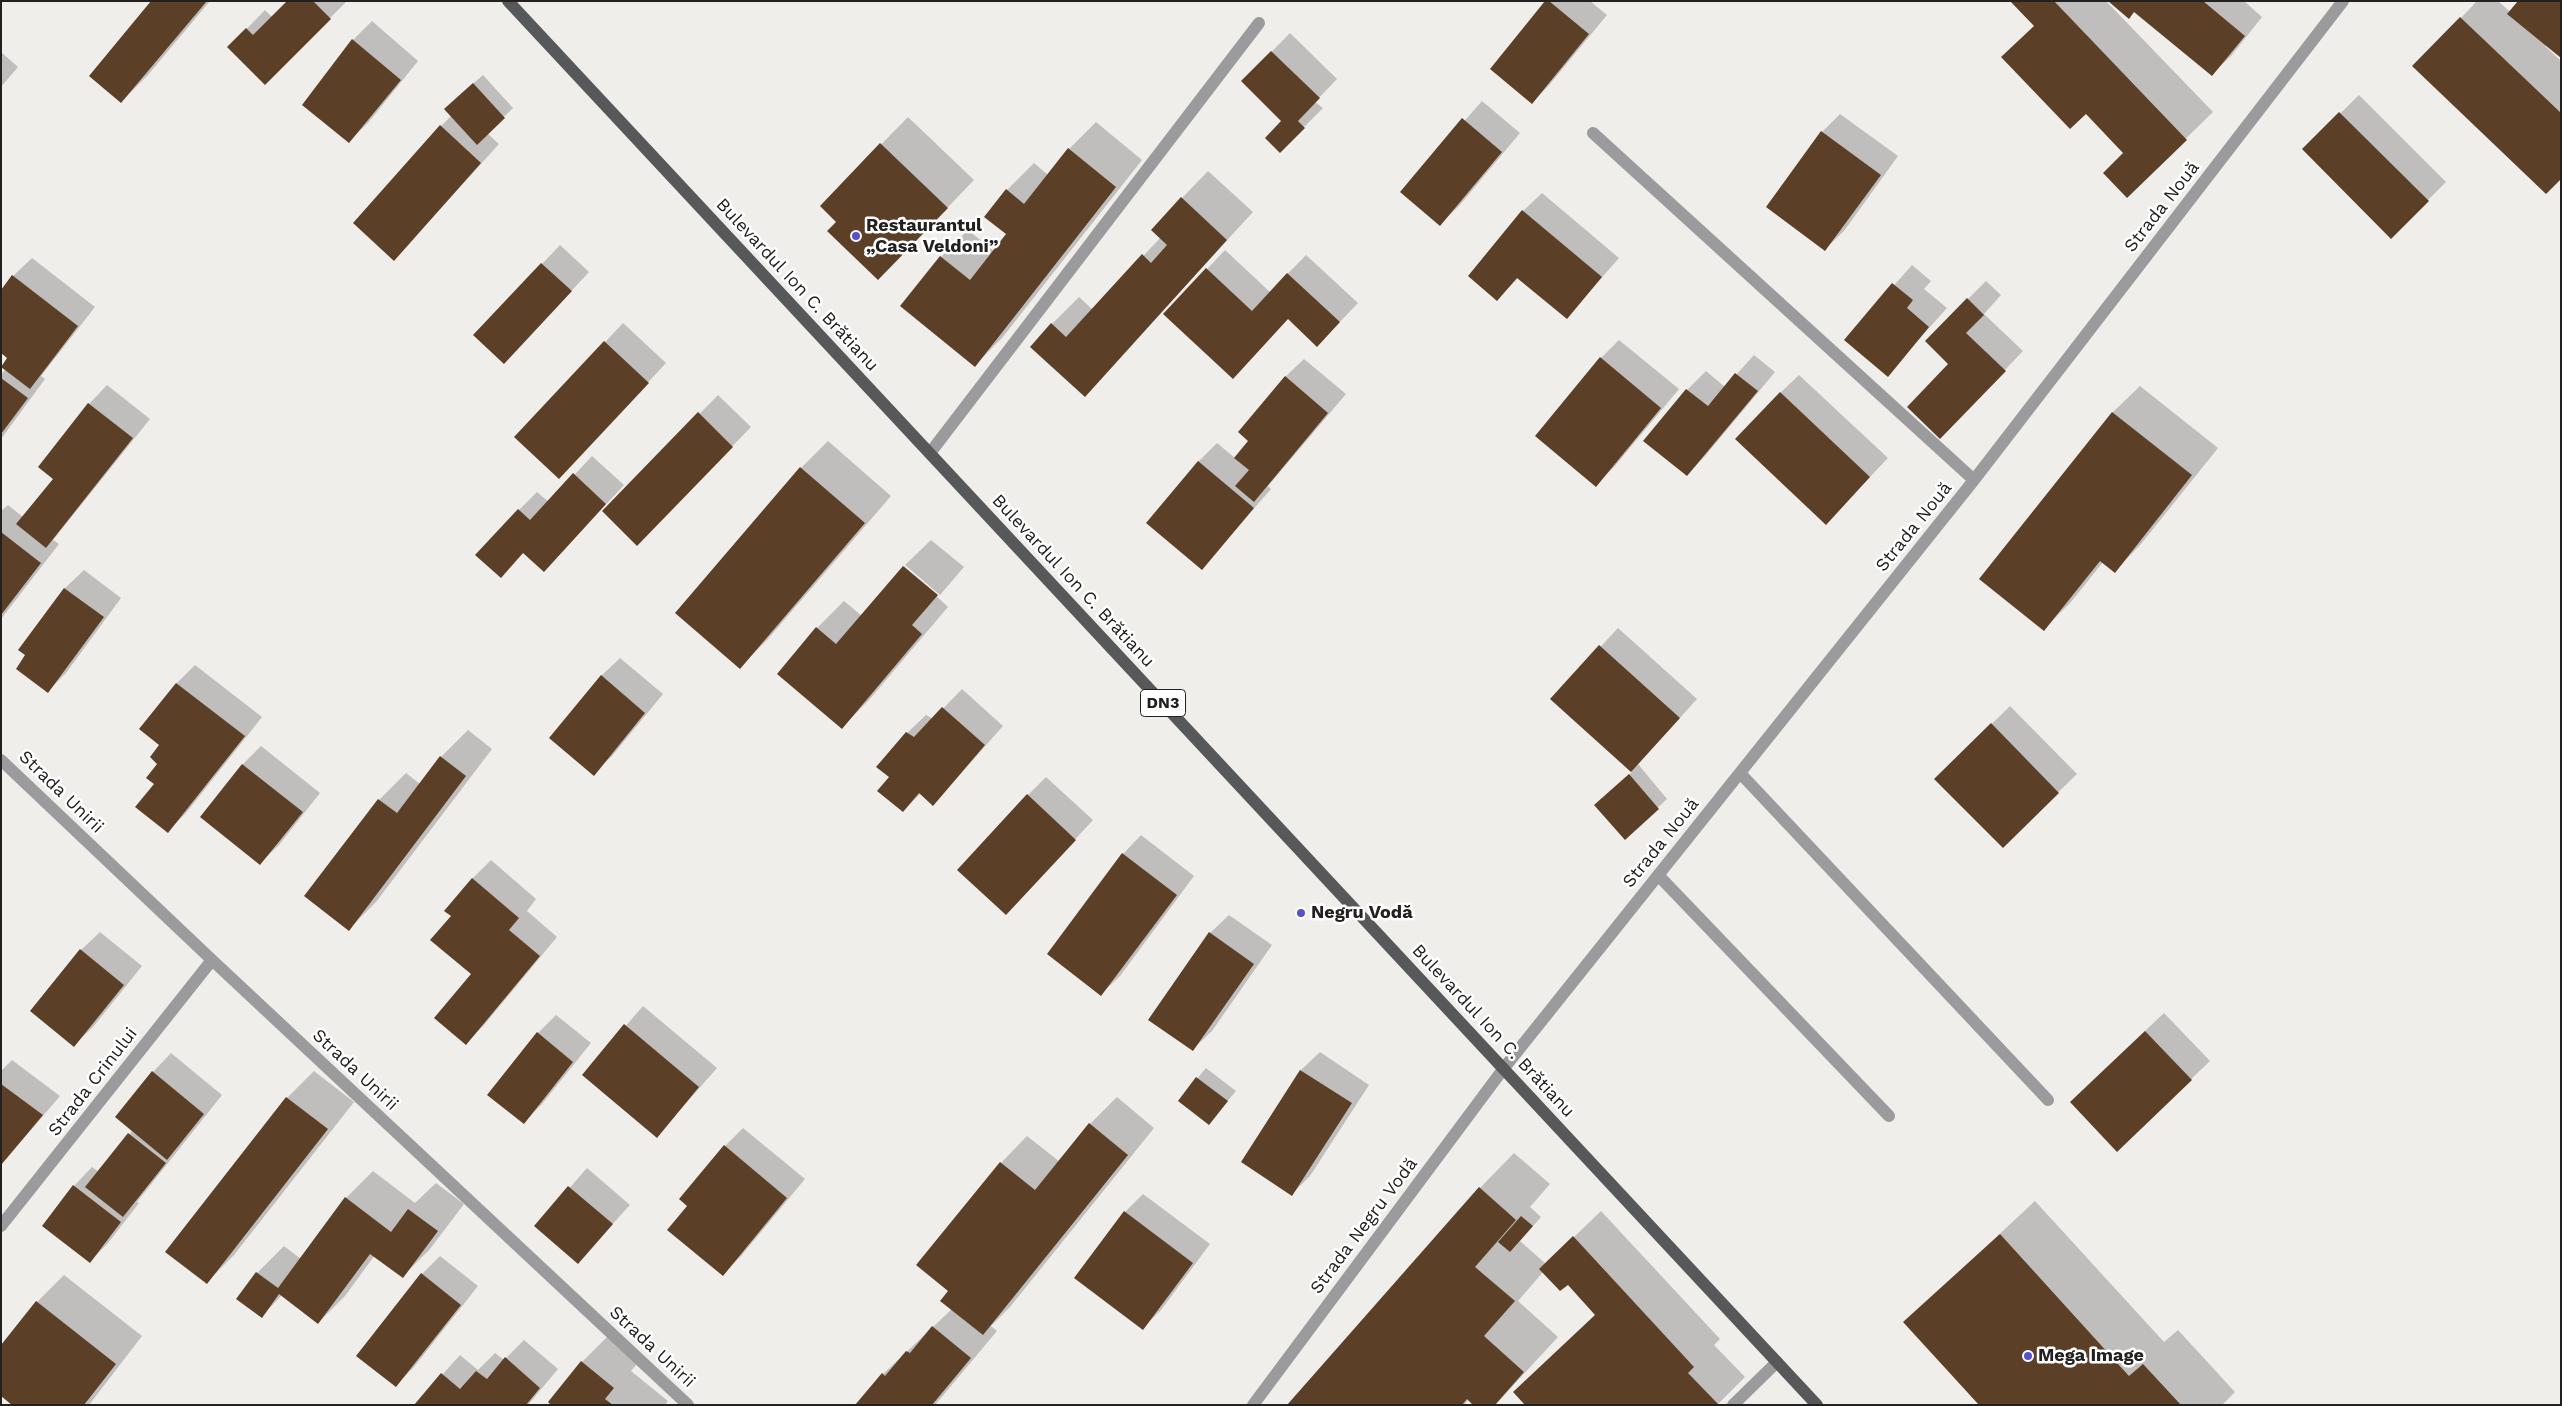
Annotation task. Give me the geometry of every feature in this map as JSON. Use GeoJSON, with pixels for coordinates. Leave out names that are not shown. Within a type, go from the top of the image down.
{"type":"FeatureCollection","features":[{"type":"Feature","properties":{"kind":"main road","name":"Bulevardul Ion C. Brătianu"},"geometry":{"type":"LineString","coordinates":[[508,1],[1817,1405]]}},
{"type":"Feature","properties":{"kind":"street","name":"Strada Nouă"},"geometry":{"type":"LineString","coordinates":[[1504,1068],[1974,480],[2343,1]]}},
{"type":"Feature","properties":{"kind":"street"},"geometry":{"type":"LineString","coordinates":[[930,453],[1259,23]]}},
{"type":"Feature","properties":{"kind":"street"},"geometry":{"type":"LineString","coordinates":[[1593,133],[1974,480]]}},
{"type":"Feature","properties":{"kind":"street","name":"Strada Unirii"},"geometry":{"type":"LineString","coordinates":[[1,760],[688,1405]]}},
{"type":"Feature","properties":{"kind":"street"},"geometry":{"type":"LineString","coordinates":[[1740,772],[2048,1100]]}},
{"type":"Feature","properties":{"kind":"street"},"geometry":{"type":"LineString","coordinates":[[1658,875],[1889,1116]]}},
{"type":"Feature","properties":{"kind":"street","name":"Strada Crinului"},"geometry":{"type":"LineString","coordinates":[[1,1226],[212,960]]}},
{"type":"Feature","properties":{"kind":"street","name":"Strada Negru Vodă"},"geometry":{"type":"LineString","coordinates":[[1253,1405],[1504,1068]]}},
{"type":"Feature","properties":{"kind":"street"},"geometry":{"type":"LineString","coordinates":[[1733,1405],[1777,1362]]}},
{"type":"Feature","properties":{"kind":"building"},"geometry":{"type":"Polygon","coordinates":[[[151,1],[207,1],[121,103],[89,76],[151,1]]]}},
{"type":"Feature","properties":{"kind":"building"},"geometry":{"type":"Polygon","coordinates":[[[287,1],[313,1],[331,19],[265,85],[227,47],[246,28],[253,35],[287,1]]]}},
{"type":"Feature","properties":{"kind":"building"},"geometry":{"type":"Polygon","coordinates":[[[1545,1],[1549,1],[1589,34],[1532,104],[1490,69],[1545,1]]]}},
{"type":"Feature","properties":{"kind":"building"},"geometry":{"type":"Polygon","coordinates":[[[2010,1],[2054,1],[2187,140],[2127,198],[2103,173],[2123,153],[2086,114],[2070,129],[2001,57],[2034,26],[2010,1]]]}},
{"type":"Feature","properties":{"kind":"building"},"geometry":{"type":"Polygon","coordinates":[[[2108,1],[2203,1],[2245,36],[2212,76],[2134,12],[2129,19],[2108,1]]]}},
{"type":"Feature","properties":{"kind":"building"},"geometry":{"type":"Polygon","coordinates":[[[2518,1],[2561,1],[2561,58],[2507,14],[2518,1]]]}},
{"type":"Feature","properties":{"kind":"building"},"geometry":{"type":"Polygon","coordinates":[[[2460,17],[2561,113],[2561,179],[2546,194],[2412,66],[2460,17]]]}},
{"type":"Feature","properties":{"kind":"building"},"geometry":{"type":"Polygon","coordinates":[[[352,39],[401,80],[349,143],[302,105],[352,39]]]}},
{"type":"Feature","properties":{"kind":"building"},"geometry":{"type":"Polygon","coordinates":[[[1271,51],[1320,98],[1298,121],[1305,128],[1280,153],[1265,138],[1281,121],[1241,81],[1271,51]]]}},
{"type":"Feature","properties":{"kind":"building"},"geometry":{"type":"Polygon","coordinates":[[[473,83],[505,118],[477,145],[444,109],[473,83]]]}},
{"type":"Feature","properties":{"kind":"building"},"geometry":{"type":"Polygon","coordinates":[[[2339,112],[2429,201],[2391,239],[2302,149],[2339,112]]]}},
{"type":"Feature","properties":{"kind":"building"},"geometry":{"type":"Polygon","coordinates":[[[1462,118],[1502,152],[1440,226],[1400,192],[1462,118]]]}},
{"type":"Feature","properties":{"kind":"building"},"geometry":{"type":"Polygon","coordinates":[[[440,125],[481,163],[394,261],[353,223],[440,125]]]}},
{"type":"Feature","properties":{"kind":"building"},"geometry":{"type":"Polygon","coordinates":[[[1821,131],[1881,175],[1825,251],[1766,207],[1821,131]]]}},
{"type":"Feature","properties":{"kind":"building"},"geometry":{"type":"Polygon","coordinates":[[[880,143],[948,208],[878,280],[827,231],[836,222],[820,206],[880,143]]]}},
{"type":"Feature","properties":{"kind":"building"},"geometry":{"type":"Polygon","coordinates":[[[1068,148],[1116,187],[975,367],[900,306],[940,256],[970,280],[1006,234],[984,217],[1006,189],[1024,204],[1068,148]]]}},
{"type":"Feature","properties":{"kind":"building"},"geometry":{"type":"Polygon","coordinates":[[[1181,197],[1227,240],[1085,397],[1030,347],[1051,323],[1066,337],[1142,254],[1151,263],[1167,245],[1151,230],[1181,197]]]}},
{"type":"Feature","properties":{"kind":"building"},"geometry":{"type":"Polygon","coordinates":[[[1522,210],[1602,277],[1567,319],[1517,278],[1497,301],[1468,276],[1522,210]]]}},
{"type":"Feature","properties":{"kind":"building"},"geometry":{"type":"Polygon","coordinates":[[[541,263],[572,291],[504,364],[473,335],[541,263]]]}},
{"type":"Feature","properties":{"kind":"building"},"geometry":{"type":"Polygon","coordinates":[[[1206,268],[1252,311],[1287,273],[1340,322],[1317,347],[1288,319],[1233,379],[1163,314],[1206,268]]]}},
{"type":"Feature","properties":{"kind":"building"},"geometry":{"type":"Polygon","coordinates":[[[12,275],[78,326],[30,389],[1,367],[7,358],[1,353],[1,290],[12,275]]]}},
{"type":"Feature","properties":{"kind":"building"},"geometry":{"type":"Polygon","coordinates":[[[1892,283],[1913,300],[1907,308],[1929,327],[1888,377],[1844,340],[1892,283]]]}},
{"type":"Feature","properties":{"kind":"building"},"geometry":{"type":"Polygon","coordinates":[[[1967,298],[1984,315],[1966,333],[2006,371],[1940,439],[1907,407],[1948,364],[1925,341],[1967,298]]]}},
{"type":"Feature","properties":{"kind":"building"},"geometry":{"type":"Polygon","coordinates":[[[604,341],[649,383],[559,479],[514,437],[604,341]]]}},
{"type":"Feature","properties":{"kind":"building"},"geometry":{"type":"Polygon","coordinates":[[[1600,357],[1661,408],[1596,487],[1535,436],[1600,357]]]}},
{"type":"Feature","properties":{"kind":"building"},"geometry":{"type":"Polygon","coordinates":[[[1735,373],[1758,391],[1687,476],[1643,441],[1686,389],[1708,406],[1735,373]]]}},
{"type":"Feature","properties":{"kind":"building"},"geometry":{"type":"Polygon","coordinates":[[[1285,376],[1328,413],[1254,502],[1235,486],[1249,470],[1234,458],[1248,441],[1238,432],[1285,376]]]}},
{"type":"Feature","properties":{"kind":"building"},"geometry":{"type":"Polygon","coordinates":[[[1,378],[28,398],[1,434],[1,378]]]}},
{"type":"Feature","properties":{"kind":"building"},"geometry":{"type":"Polygon","coordinates":[[[1780,392],[1870,477],[1826,525],[1735,439],[1780,392]]]}},
{"type":"Feature","properties":{"kind":"building"},"geometry":{"type":"Polygon","coordinates":[[[88,403],[133,438],[46,548],[16,524],[53,479],[38,467],[88,403]]]}},
{"type":"Feature","properties":{"kind":"building"},"geometry":{"type":"Polygon","coordinates":[[[698,412],[733,447],[637,546],[602,511],[698,412]]]}},
{"type":"Feature","properties":{"kind":"building"},"geometry":{"type":"Polygon","coordinates":[[[2112,412],[2192,475],[2115,573],[2100,561],[2044,631],[1979,579],[2112,412]]]}},
{"type":"Feature","properties":{"kind":"building"},"geometry":{"type":"Polygon","coordinates":[[[1198,461],[1254,508],[1202,570],[1146,523],[1198,461]]]}},
{"type":"Feature","properties":{"kind":"building"},"geometry":{"type":"Polygon","coordinates":[[[800,467],[865,523],[740,669],[675,613],[800,467]]]}},
{"type":"Feature","properties":{"kind":"building"},"geometry":{"type":"Polygon","coordinates":[[[573,473],[606,504],[544,572],[523,553],[501,578],[475,555],[518,509],[530,520],[573,473]]]}},
{"type":"Feature","properties":{"kind":"building"},"geometry":{"type":"Polygon","coordinates":[[[1,532],[41,563],[1,615],[1,532]]]}},
{"type":"Feature","properties":{"kind":"building"},"geometry":{"type":"Polygon","coordinates":[[[903,566],[938,595],[912,625],[922,634],[842,729],[777,674],[816,627],[836,644],[903,566]]]}},
{"type":"Feature","properties":{"kind":"building"},"geometry":{"type":"Polygon","coordinates":[[[64,588],[104,617],[48,693],[16,669],[25,655],[18,650],[64,588]]]}},
{"type":"Feature","properties":{"kind":"building"},"geometry":{"type":"Polygon","coordinates":[[[1599,645],[1680,718],[1631,772],[1550,699],[1599,645]]]}},
{"type":"Feature","properties":{"kind":"building"},"geometry":{"type":"Polygon","coordinates":[[[601,675],[645,713],[594,776],[549,738],[601,675]]]}},
{"type":"Feature","properties":{"kind":"building"},"geometry":{"type":"Polygon","coordinates":[[[176,683],[245,736],[168,833],[135,807],[154,784],[146,778],[157,764],[150,757],[159,745],[139,729],[176,683]]]}},
{"type":"Feature","properties":{"kind":"building"},"geometry":{"type":"Polygon","coordinates":[[[942,707],[985,745],[933,806],[919,793],[903,812],[877,791],[889,777],[876,767],[906,732],[914,737],[942,707]]]}},
{"type":"Feature","properties":{"kind":"building"},"geometry":{"type":"Polygon","coordinates":[[[1991,723],[2059,793],[2003,848],[1934,779],[1991,723]]]}},
{"type":"Feature","properties":{"kind":"building"},"geometry":{"type":"Polygon","coordinates":[[[440,756],[466,776],[349,931],[304,896],[378,799],[397,813],[440,756]]]}},
{"type":"Feature","properties":{"kind":"building"},"geometry":{"type":"Polygon","coordinates":[[[242,764],[303,812],[260,865],[200,817],[242,764]]]}},
{"type":"Feature","properties":{"kind":"building"},"geometry":{"type":"Polygon","coordinates":[[[1629,774],[1659,809],[1625,840],[1594,805],[1629,774]]]}},
{"type":"Feature","properties":{"kind":"building"},"geometry":{"type":"Polygon","coordinates":[[[1027,794],[1076,840],[1006,915],[957,870],[1027,794]]]}},
{"type":"Feature","properties":{"kind":"building"},"geometry":{"type":"Polygon","coordinates":[[[1122,853],[1177,895],[1101,996],[1047,954],[1122,853]]]}},
{"type":"Feature","properties":{"kind":"building"},"geometry":{"type":"Polygon","coordinates":[[[472,878],[519,918],[509,930],[540,956],[466,1045],[434,1018],[471,974],[430,940],[451,916],[444,911],[472,878]]]}},
{"type":"Feature","properties":{"kind":"building"},"geometry":{"type":"Polygon","coordinates":[[[1209,932],[1254,964],[1193,1051],[1148,1020],[1209,932]]]}},
{"type":"Feature","properties":{"kind":"building"},"geometry":{"type":"Polygon","coordinates":[[[80,949],[124,985],[74,1047],[30,1011],[80,949]]]}},
{"type":"Feature","properties":{"kind":"building"},"geometry":{"type":"Polygon","coordinates":[[[624,1024],[699,1087],[657,1138],[582,1075],[624,1024]]]}},
{"type":"Feature","properties":{"kind":"building"},"geometry":{"type":"Polygon","coordinates":[[[2145,1031],[2192,1080],[2117,1152],[2070,1102],[2145,1031]]]}},
{"type":"Feature","properties":{"kind":"building"},"geometry":{"type":"Polygon","coordinates":[[[537,1032],[573,1062],[524,1124],[487,1095],[537,1032]]]}},
{"type":"Feature","properties":{"kind":"building"},"geometry":{"type":"Polygon","coordinates":[[[1300,1070],[1352,1103],[1292,1196],[1241,1162],[1300,1070]]]}},
{"type":"Feature","properties":{"kind":"building"},"geometry":{"type":"Polygon","coordinates":[[[152,1071],[204,1114],[167,1160],[115,1117],[152,1071]]]}},
{"type":"Feature","properties":{"kind":"building"},"geometry":{"type":"Polygon","coordinates":[[[1196,1077],[1228,1101],[1209,1125],[1178,1101],[1196,1077]]]}},
{"type":"Feature","properties":{"kind":"building"},"geometry":{"type":"Polygon","coordinates":[[[1,1084],[43,1115],[1,1165],[1,1084]]]}},
{"type":"Feature","properties":{"kind":"building"},"geometry":{"type":"Polygon","coordinates":[[[286,1097],[328,1129],[207,1284],[165,1252],[286,1097]]]}},
{"type":"Feature","properties":{"kind":"building"},"geometry":{"type":"Polygon","coordinates":[[[1089,1123],[1128,1155],[983,1335],[940,1301],[948,1291],[916,1265],[1000,1162],[1035,1190],[1089,1123]]]}},
{"type":"Feature","properties":{"kind":"building"},"geometry":{"type":"Polygon","coordinates":[[[128,1133],[166,1163],[123,1217],[85,1187],[128,1133]]]}},
{"type":"Feature","properties":{"kind":"building"},"geometry":{"type":"Polygon","coordinates":[[[724,1145],[787,1198],[723,1276],[667,1230],[687,1206],[679,1199],[724,1145]]]}},
{"type":"Feature","properties":{"kind":"building"},"geometry":{"type":"Polygon","coordinates":[[[73,1185],[121,1222],[90,1263],[42,1226],[73,1185]]]}},
{"type":"Feature","properties":{"kind":"building"},"geometry":{"type":"Polygon","coordinates":[[[568,1186],[613,1224],[578,1264],[534,1226],[568,1186]]]}},
{"type":"Feature","properties":{"kind":"building"},"geometry":{"type":"Polygon","coordinates":[[[1479,1187],[1516,1220],[1475,1267],[1515,1301],[1484,1336],[1524,1372],[1495,1405],[1473,1405],[1467,1399],[1462,1405],[1287,1405],[1479,1187]]]}},
{"type":"Feature","properties":{"kind":"building"},"geometry":{"type":"Polygon","coordinates":[[[345,1197],[391,1232],[408,1209],[438,1231],[403,1278],[370,1254],[318,1324],[279,1294],[262,1318],[236,1299],[256,1272],[278,1288],[345,1197]]]}},
{"type":"Feature","properties":{"kind":"building"},"geometry":{"type":"Polygon","coordinates":[[[1124,1211],[1193,1263],[1143,1330],[1074,1278],[1124,1211]]]}},
{"type":"Feature","properties":{"kind":"building"},"geometry":{"type":"Polygon","coordinates":[[[1521,1216],[1533,1226],[1510,1252],[1498,1242],[1521,1216]]]}},
{"type":"Feature","properties":{"kind":"building"},"geometry":{"type":"Polygon","coordinates":[[[2000,1234],[2129,1376],[2143,1364],[2181,1405],[1979,1405],[1903,1322],[2000,1234]]]}},
{"type":"Feature","properties":{"kind":"building"},"geometry":{"type":"Polygon","coordinates":[[[1573,1236],[1694,1367],[1688,1373],[1719,1405],[1525,1405],[1513,1392],[1595,1315],[1568,1285],[1560,1291],[1539,1269],[1573,1236]]]}},
{"type":"Feature","properties":{"kind":"building"},"geometry":{"type":"Polygon","coordinates":[[[421,1273],[461,1305],[396,1387],[356,1356],[421,1273]]]}},
{"type":"Feature","properties":{"kind":"building"},"geometry":{"type":"Polygon","coordinates":[[[36,1301],[116,1364],[84,1405],[12,1405],[1,1396],[1,1345],[36,1301]]]}},
{"type":"Feature","properties":{"kind":"building"},"geometry":{"type":"Polygon","coordinates":[[[932,1326],[971,1358],[932,1405],[855,1405],[882,1373],[885,1376],[906,1351],[910,1353],[932,1326]]]}},
{"type":"Feature","properties":{"kind":"building"},"geometry":{"type":"Polygon","coordinates":[[[505,1357],[540,1388],[526,1405],[414,1405],[441,1373],[460,1389],[476,1371],[487,1379],[505,1357]]]}},
{"type":"Feature","properties":{"kind":"building"},"geometry":{"type":"Polygon","coordinates":[[[581,1361],[614,1388],[605,1399],[613,1405],[551,1405],[548,1402],[581,1361]]]}},
{"type":"Feature","properties":{"kind":"place","name":"Restaurantul „Casa Veldoni”"},"geometry":{"type":"Point","coordinates":[856,236]}},
{"type":"Feature","properties":{"kind":"place","name":"Negru Vodă"},"geometry":{"type":"Point","coordinates":[1301,913]}},
{"type":"Feature","properties":{"kind":"place","name":"Mega Image"},"geometry":{"type":"Point","coordinates":[2028,1356]}}]}
